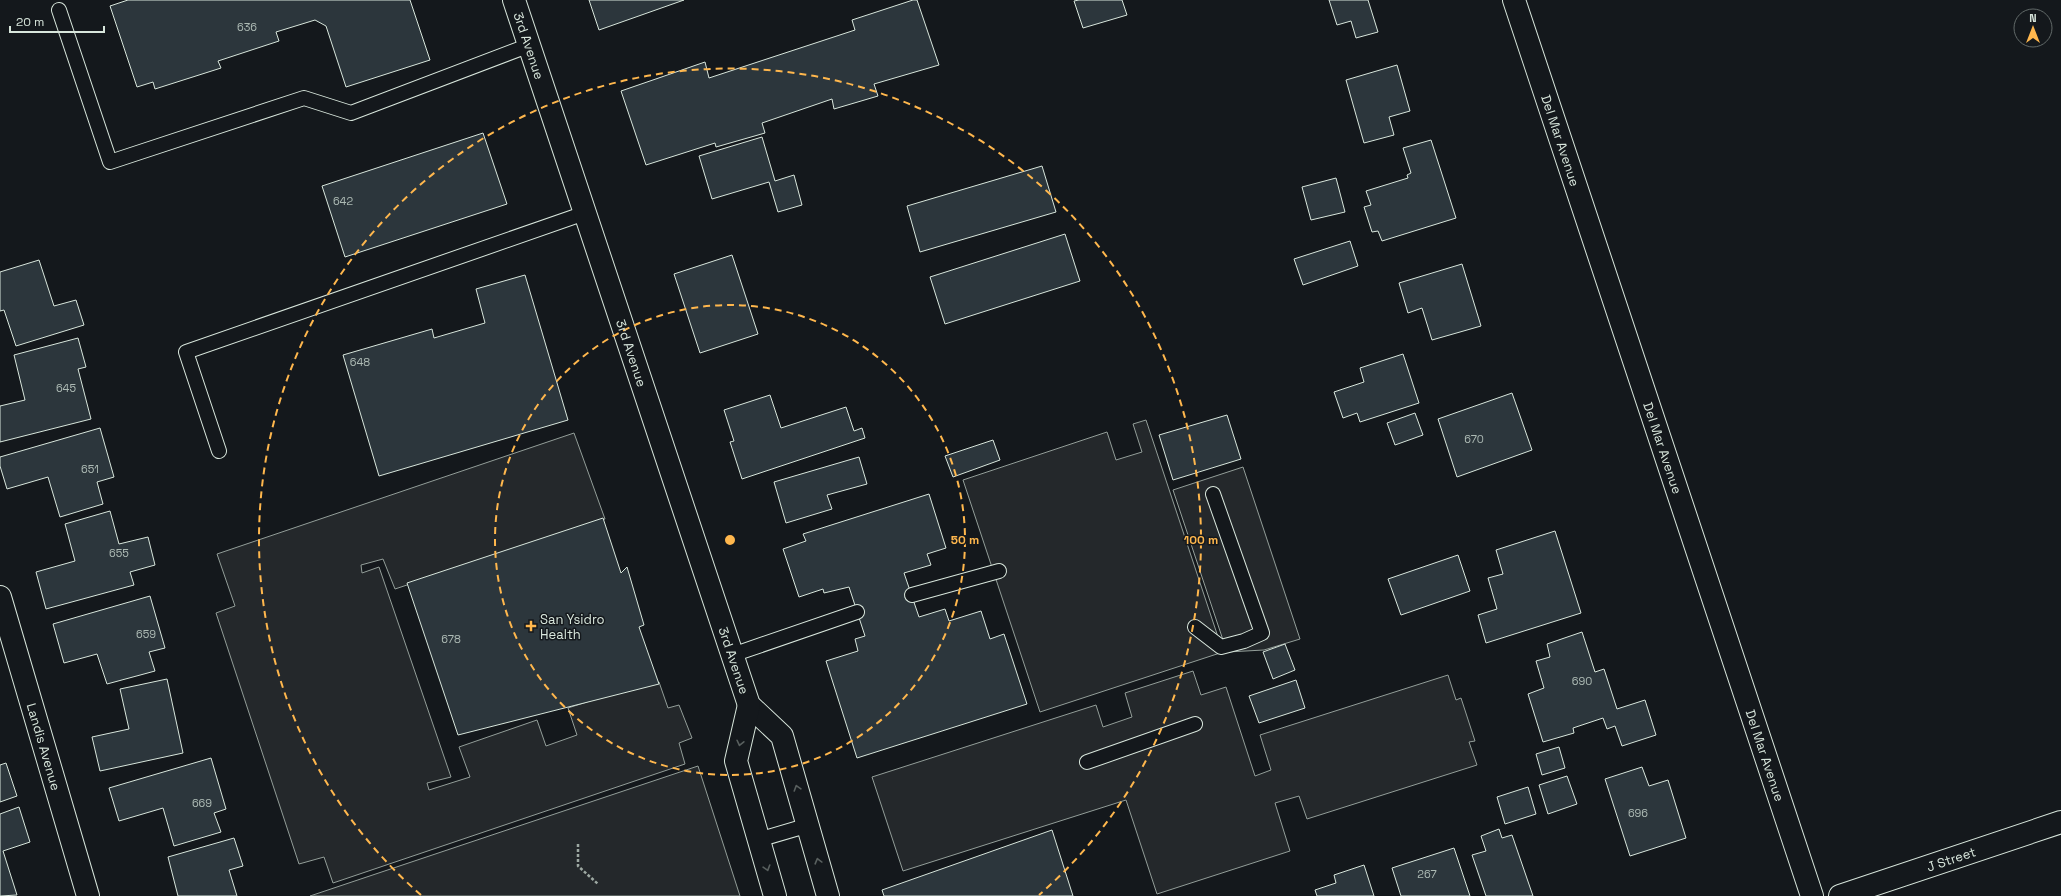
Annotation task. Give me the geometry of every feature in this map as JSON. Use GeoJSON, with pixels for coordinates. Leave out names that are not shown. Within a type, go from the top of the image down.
{"type":"FeatureCollection","features":[{"type":"Feature","properties":{"kind":"street","name":"3rd Avenue"},"geometry":{"type":"LineString","coordinates":[[514,0],[749,705],[782,736],[809,825],[828,896]]}},
{"type":"Feature","properties":{"kind":"street","name":"Del Mar Avenue"},"geometry":{"type":"LineString","coordinates":[[1514,0],[1812,896]]}},
{"type":"Feature","properties":{"kind":"street","name":"Landis Avenue"},"geometry":{"type":"LineString","coordinates":[[0,597],[88,896]]}},
{"type":"Feature","properties":{"kind":"street","name":"3rd Avenue"},"geometry":{"type":"LineString","coordinates":[[749,705],[736,761],[775,896]]}},
{"type":"Feature","properties":{"kind":"street","name":"J Street"},"geometry":{"type":"LineString","coordinates":[[1840,896],[2061,822]]}},
{"type":"Feature","properties":{"kind":"lane"},"geometry":{"type":"LineString","coordinates":[[59,10],[110,162],[304,98],[351,113],[530,45]]}},
{"type":"Feature","properties":{"kind":"lane"},"geometry":{"type":"LineString","coordinates":[[219,451],[186,352],[585,213]]}},
{"type":"Feature","properties":{"kind":"lane"},"geometry":{"type":"LineString","coordinates":[[1196,627],[1221,647],[1244,641],[1262,633],[1213,494]]}},
{"type":"Feature","properties":{"kind":"lane"},"geometry":{"type":"LineString","coordinates":[[912,595],[999,571]]}},
{"type":"Feature","properties":{"kind":"lane"},"geometry":{"type":"LineString","coordinates":[[732,655],[857,612]]}},
{"type":"Feature","properties":{"kind":"lane"},"geometry":{"type":"LineString","coordinates":[[1087,762],[1195,724]]}},
{"type":"Feature","properties":{"kind":"lane"},"geometry":{"type":"LineString","coordinates":[[758,840],[809,825]]}},
{"type":"Feature","properties":{"kind":"path"},"geometry":{"type":"LineString","coordinates":[[578,844],[578,866],[598,884]]}},
{"type":"Feature","properties":{"kind":"shaded area"},"geometry":{"type":"Polygon","coordinates":[[[1146,420],[1223,652],[1040,712],[963,480],[1107,432],[1116,460],[1142,452],[1133,424],[1146,420]]]}},
{"type":"Feature","properties":{"kind":"shaded area"},"geometry":{"type":"Polygon","coordinates":[[[574,433],[605,519],[395,589],[383,559],[361,565],[362,573],[379,567],[451,777],[427,783],[429,790],[470,777],[459,747],[537,720],[546,746],[577,735],[568,708],[640,685],[659,682],[668,708],[679,705],[692,738],[679,743],[685,764],[333,883],[324,857],[299,864],[216,613],[235,606],[217,554],[574,433]]]}},
{"type":"Feature","properties":{"kind":"shaded area"},"geometry":{"type":"Polygon","coordinates":[[[1243,467],[1300,639],[1264,650],[1227,652],[1173,490],[1243,467]]]}},
{"type":"Feature","properties":{"kind":"shaded area"},"geometry":{"type":"Polygon","coordinates":[[[1193,671],[1201,695],[1226,687],[1255,776],[1271,770],[1260,735],[1448,675],[1456,700],[1461,698],[1475,741],[1469,742],[1477,765],[1307,819],[1299,796],[1275,803],[1290,851],[1157,894],[1126,800],[903,871],[872,777],[1096,705],[1103,727],[1132,717],[1125,693],[1193,671]]]}},
{"type":"Feature","properties":{"kind":"shaded area"},"geometry":{"type":"Polygon","coordinates":[[[698,766],[740,896],[310,896],[698,766]]]}},
{"type":"Feature","properties":{"kind":"building"},"geometry":{"type":"Polygon","coordinates":[[[128,0],[410,0],[430,60],[346,87],[326,26],[315,20],[276,32],[279,41],[218,61],[221,68],[155,89],[153,82],[137,87],[110,6],[128,0]]]}},
{"type":"Feature","properties":{"kind":"building"},"geometry":{"type":"Polygon","coordinates":[[[589,0],[684,0],[599,30],[589,0]]]}},
{"type":"Feature","properties":{"kind":"building"},"geometry":{"type":"Polygon","coordinates":[[[917,0],[939,65],[874,84],[878,96],[834,109],[832,99],[762,123],[765,133],[716,147],[715,143],[646,165],[621,91],[705,62],[709,78],[855,30],[852,20],[917,0]]]}},
{"type":"Feature","properties":{"kind":"building"},"geometry":{"type":"Polygon","coordinates":[[[1122,0],[1127,15],[1083,28],[1074,1],[1122,0]]]}},
{"type":"Feature","properties":{"kind":"building"},"geometry":{"type":"Polygon","coordinates":[[[1329,0],[1368,0],[1378,32],[1356,38],[1351,21],[1337,25],[1329,0]]]}},
{"type":"Feature","properties":{"kind":"building"},"geometry":{"type":"Polygon","coordinates":[[[1397,65],[1410,111],[1389,117],[1394,135],[1364,143],[1346,80],[1397,65]]]}},
{"type":"Feature","properties":{"kind":"building"},"geometry":{"type":"Polygon","coordinates":[[[483,133],[507,204],[345,257],[322,186],[483,133]]]}},
{"type":"Feature","properties":{"kind":"building"},"geometry":{"type":"Polygon","coordinates":[[[762,137],[775,181],[794,175],[802,205],[778,212],[769,182],[712,199],[699,156],[762,137]]]}},
{"type":"Feature","properties":{"kind":"building"},"geometry":{"type":"Polygon","coordinates":[[[1431,140],[1456,218],[1382,241],[1378,231],[1372,232],[1364,207],[1371,205],[1366,191],[1408,178],[1407,175],[1411,173],[1403,148],[1431,140]]]}},
{"type":"Feature","properties":{"kind":"building"},"geometry":{"type":"Polygon","coordinates":[[[1042,166],[1056,212],[920,252],[907,206],[1042,166]]]}},
{"type":"Feature","properties":{"kind":"building"},"geometry":{"type":"Polygon","coordinates":[[[1336,178],[1345,212],[1311,220],[1302,187],[1336,178]]]}},
{"type":"Feature","properties":{"kind":"building"},"geometry":{"type":"Polygon","coordinates":[[[1065,234],[1080,281],[945,324],[930,277],[1065,234]]]}},
{"type":"Feature","properties":{"kind":"building"},"geometry":{"type":"Polygon","coordinates":[[[1350,241],[1358,266],[1303,285],[1294,259],[1350,241]]]}},
{"type":"Feature","properties":{"kind":"building"},"geometry":{"type":"Polygon","coordinates":[[[732,255],[758,334],[700,353],[674,274],[732,255]]]}},
{"type":"Feature","properties":{"kind":"building"},"geometry":{"type":"Polygon","coordinates":[[[39,260],[54,306],[76,300],[84,325],[16,346],[4,310],[0,311],[0,272],[39,260]]]}},
{"type":"Feature","properties":{"kind":"building"},"geometry":{"type":"Polygon","coordinates":[[[1462,264],[1481,326],[1432,340],[1422,308],[1408,313],[1399,283],[1462,264]]]}},
{"type":"Feature","properties":{"kind":"building"},"geometry":{"type":"Polygon","coordinates":[[[525,275],[568,420],[379,476],[343,355],[432,329],[434,338],[485,323],[476,289],[525,275]]]}},
{"type":"Feature","properties":{"kind":"building"},"geometry":{"type":"Polygon","coordinates":[[[78,338],[86,367],[78,369],[91,419],[0,442],[0,406],[25,400],[14,355],[78,338]]]}},
{"type":"Feature","properties":{"kind":"building"},"geometry":{"type":"Polygon","coordinates":[[[1403,354],[1419,403],[1360,422],[1357,413],[1343,418],[1334,392],[1364,382],[1360,368],[1403,354]]]}},
{"type":"Feature","properties":{"kind":"building"},"geometry":{"type":"Polygon","coordinates":[[[1512,393],[1532,450],[1457,477],[1438,419],[1512,393]]]}},
{"type":"Feature","properties":{"kind":"building"},"geometry":{"type":"Polygon","coordinates":[[[770,395],[781,428],[846,407],[854,431],[862,428],[865,438],[742,479],[730,442],[734,441],[724,410],[770,395]]]}},
{"type":"Feature","properties":{"kind":"building"},"geometry":{"type":"Polygon","coordinates":[[[1415,413],[1423,435],[1395,445],[1387,423],[1415,413]]]}},
{"type":"Feature","properties":{"kind":"building"},"geometry":{"type":"Polygon","coordinates":[[[1227,415],[1241,459],[1173,480],[1159,435],[1227,415]]]}},
{"type":"Feature","properties":{"kind":"building"},"geometry":{"type":"Polygon","coordinates":[[[100,428],[114,477],[97,482],[103,504],[60,517],[48,477],[7,489],[0,466],[0,457],[100,428]]]}},
{"type":"Feature","properties":{"kind":"building"},"geometry":{"type":"Polygon","coordinates":[[[993,440],[1000,460],[953,477],[945,456],[993,440]]]}},
{"type":"Feature","properties":{"kind":"building"},"geometry":{"type":"Polygon","coordinates":[[[859,457],[867,484],[827,495],[832,509],[786,523],[774,482],[859,457]]]}},
{"type":"Feature","properties":{"kind":"building"},"geometry":{"type":"Polygon","coordinates":[[[929,494],[946,548],[927,554],[931,565],[904,573],[919,617],[945,609],[949,621],[981,611],[990,639],[1004,634],[1027,704],[857,758],[826,661],[858,651],[855,639],[865,636],[849,587],[824,593],[823,589],[799,597],[783,549],[806,541],[803,534],[929,494]]]}},
{"type":"Feature","properties":{"kind":"building"},"geometry":{"type":"Polygon","coordinates":[[[110,511],[119,544],[148,537],[155,565],[130,572],[134,585],[46,609],[36,572],[75,561],[65,524],[110,511]]]}},
{"type":"Feature","properties":{"kind":"building","name":"San Ysidro Health"},"geometry":{"type":"Polygon","coordinates":[[[603,518],[621,573],[627,567],[644,625],[639,627],[659,684],[458,735],[407,583],[603,518]]]}},
{"type":"Feature","properties":{"kind":"building"},"geometry":{"type":"Polygon","coordinates":[[[1555,531],[1581,613],[1486,643],[1478,615],[1497,609],[1488,578],[1503,574],[1496,550],[1555,531]]]}},
{"type":"Feature","properties":{"kind":"building"},"geometry":{"type":"Polygon","coordinates":[[[1458,555],[1470,591],[1401,615],[1388,579],[1458,555]]]}},
{"type":"Feature","properties":{"kind":"building"},"geometry":{"type":"Polygon","coordinates":[[[150,596],[165,648],[149,652],[155,671],[107,684],[97,654],[64,663],[53,624],[150,596]]]}},
{"type":"Feature","properties":{"kind":"building"},"geometry":{"type":"Polygon","coordinates":[[[1582,632],[1595,672],[1604,669],[1617,709],[1645,700],[1656,735],[1622,746],[1615,726],[1607,729],[1603,718],[1573,728],[1574,733],[1543,742],[1528,694],[1544,688],[1536,661],[1550,657],[1547,644],[1582,632]]]}},
{"type":"Feature","properties":{"kind":"building"},"geometry":{"type":"Polygon","coordinates":[[[1285,644],[1295,670],[1273,679],[1263,652],[1285,644]]]}},
{"type":"Feature","properties":{"kind":"building"},"geometry":{"type":"Polygon","coordinates":[[[167,679],[183,753],[100,771],[92,737],[129,729],[120,689],[167,679]]]}},
{"type":"Feature","properties":{"kind":"building"},"geometry":{"type":"Polygon","coordinates":[[[1296,680],[1305,708],[1259,723],[1249,696],[1296,680]]]}},
{"type":"Feature","properties":{"kind":"building"},"geometry":{"type":"Polygon","coordinates":[[[1559,747],[1565,768],[1542,775],[1536,754],[1559,747]]]}},
{"type":"Feature","properties":{"kind":"building"},"geometry":{"type":"Polygon","coordinates":[[[211,758],[226,809],[214,813],[221,832],[174,846],[163,808],[119,821],[109,788],[211,758]]]}},
{"type":"Feature","properties":{"kind":"building"},"geometry":{"type":"Polygon","coordinates":[[[6,763],[17,796],[0,802],[0,765],[6,763]]]}},
{"type":"Feature","properties":{"kind":"building"},"geometry":{"type":"Polygon","coordinates":[[[1642,767],[1649,786],[1668,780],[1686,838],[1630,856],[1605,779],[1642,767]]]}},
{"type":"Feature","properties":{"kind":"building"},"geometry":{"type":"Polygon","coordinates":[[[1567,776],[1577,804],[1548,814],[1539,785],[1567,776]]]}},
{"type":"Feature","properties":{"kind":"building"},"geometry":{"type":"Polygon","coordinates":[[[1528,787],[1536,814],[1505,824],[1497,797],[1528,787]]]}},
{"type":"Feature","properties":{"kind":"building"},"geometry":{"type":"Polygon","coordinates":[[[19,807],[30,842],[3,851],[17,895],[0,896],[0,814],[19,807]]]}},
{"type":"Feature","properties":{"kind":"building"},"geometry":{"type":"Polygon","coordinates":[[[1499,829],[1502,838],[1512,835],[1533,896],[1486,896],[1472,855],[1486,851],[1481,836],[1499,829]]]}},
{"type":"Feature","properties":{"kind":"building"},"geometry":{"type":"Polygon","coordinates":[[[1052,830],[1073,896],[884,896],[882,890],[1052,830]]]}},
{"type":"Feature","properties":{"kind":"building"},"geometry":{"type":"Polygon","coordinates":[[[234,838],[243,866],[229,870],[237,896],[178,896],[168,857],[234,838]]]}},
{"type":"Feature","properties":{"kind":"building"},"geometry":{"type":"Polygon","coordinates":[[[1454,848],[1470,896],[1401,896],[1392,868],[1454,848]]]}},
{"type":"Feature","properties":{"kind":"building"},"geometry":{"type":"Polygon","coordinates":[[[1364,865],[1374,896],[1317,896],[1315,890],[1336,883],[1334,875],[1364,865]]]}},
{"type":"Feature","properties":{"kind":"place","name":"San Ysidro Health"},"geometry":{"type":"Point","coordinates":[531,626]}}]}
